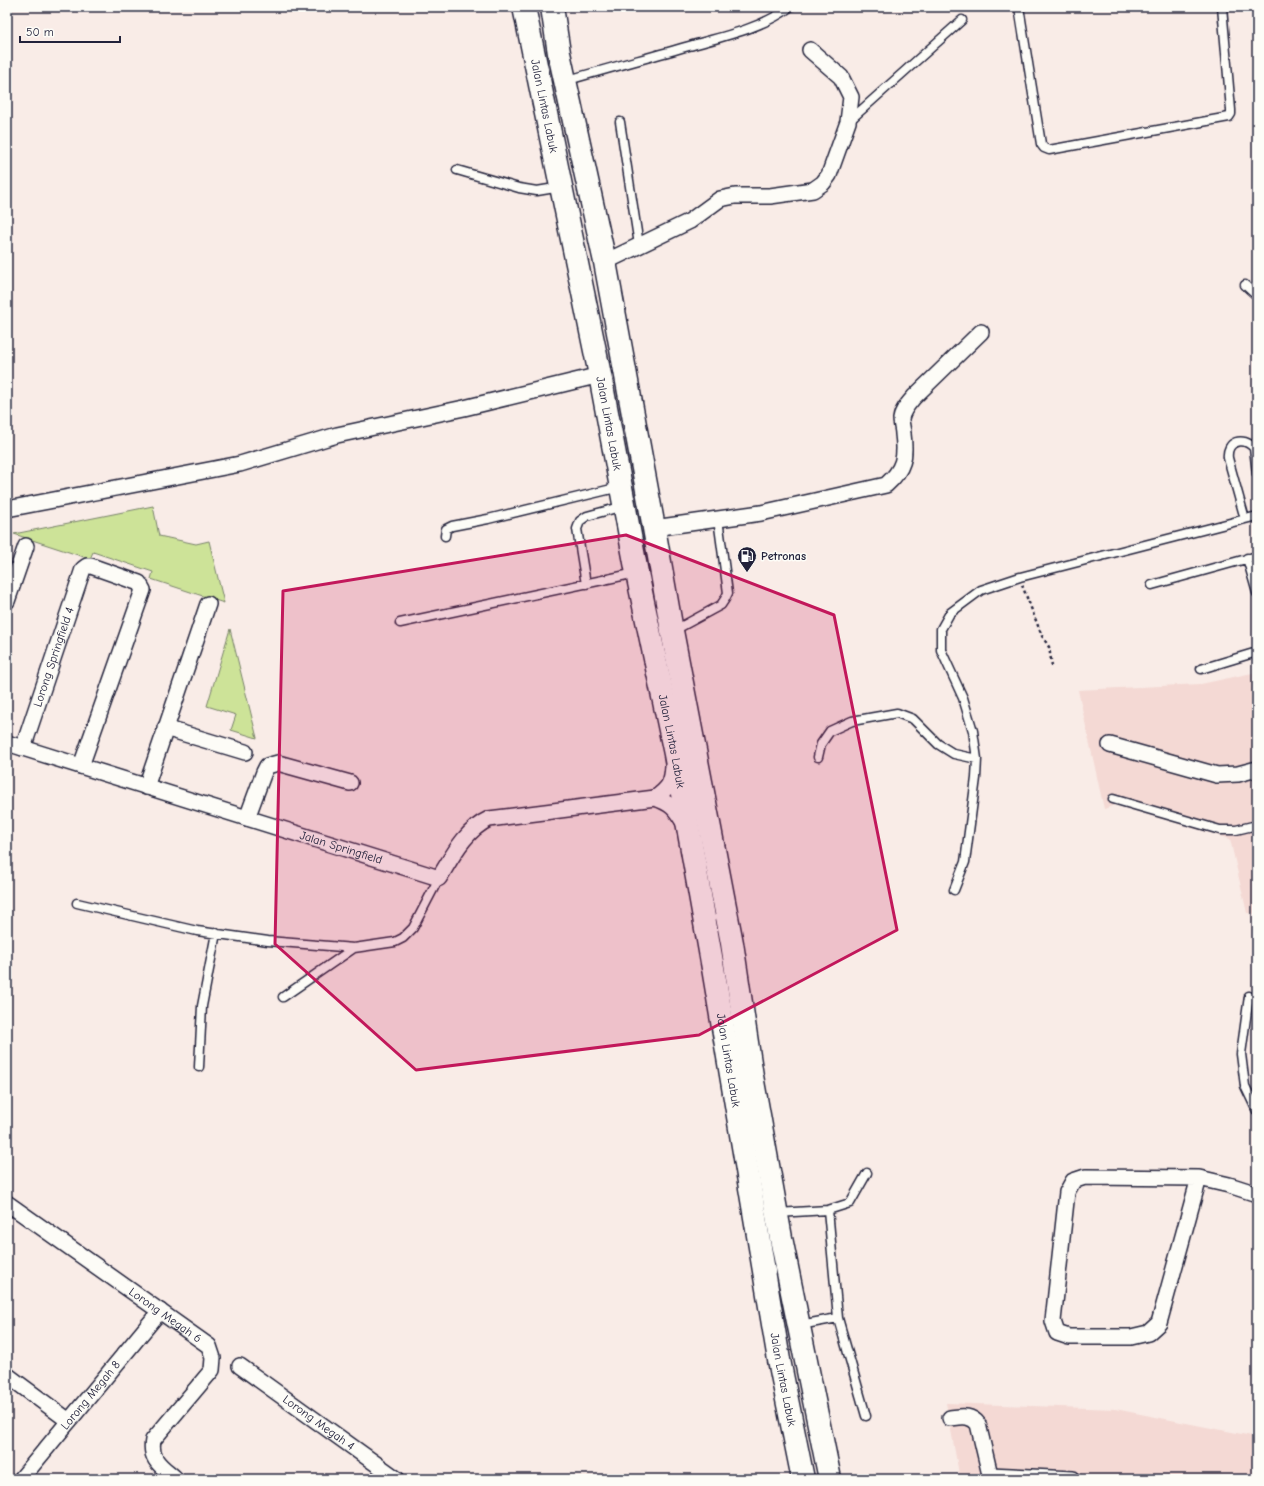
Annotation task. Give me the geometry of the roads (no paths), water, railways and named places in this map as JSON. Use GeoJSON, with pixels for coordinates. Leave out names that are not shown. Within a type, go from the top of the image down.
{"type":"FeatureCollection","features":[{"type":"Feature","properties":{"kind":"main road","name":"Jalan Lintas Labuk"},"geometry":{"type":"LineString","coordinates":[[524,7],[600,375],[636,573],[675,754],[779,1360],[803,1479]]}},
{"type":"Feature","properties":{"kind":"main road","name":"Jalan Lintas Labuk"},"geometry":{"type":"LineString","coordinates":[[552,7],[558,53],[604,262],[672,631],[732,943],[752,1076],[777,1213],[830,1479]]}},
{"type":"Feature","properties":{"kind":"main road"},"geometry":{"type":"LineString","coordinates":[[752,1076],[744,1082],[743,1089],[764,1229],[777,1300],[779,1360]]}},
{"type":"Feature","properties":{"kind":"street"},"geometry":{"type":"LineString","coordinates":[[604,262],[690,221],[720,199],[735,196],[770,196],[813,190],[823,183],[829,175],[848,122],[851,97],[841,77],[810,50]]}},
{"type":"Feature","properties":{"kind":"street"},"geometry":{"type":"LineString","coordinates":[[654,528],[761,513],[886,484],[895,477],[903,464],[905,447],[901,418],[905,408],[914,397],[981,332]]}},
{"type":"Feature","properties":{"kind":"street"},"geometry":{"type":"LineString","coordinates":[[7,509],[240,464],[337,434],[464,408],[600,375]]}},
{"type":"Feature","properties":{"kind":"street"},"geometry":{"type":"LineString","coordinates":[[7,601],[26,546]]}},
{"type":"Feature","properties":{"kind":"street","name":"Lorong Springfield 4"},"geometry":{"type":"LineString","coordinates":[[23,748],[86,566],[139,582],[142,590],[81,766]]}},
{"type":"Feature","properties":{"kind":"street"},"geometry":{"type":"LineString","coordinates":[[146,787],[208,604]]}},
{"type":"Feature","properties":{"kind":"street"},"geometry":{"type":"LineString","coordinates":[[165,728],[245,752]]}},
{"type":"Feature","properties":{"kind":"street","name":"Jalan Springfield"},"geometry":{"type":"LineString","coordinates":[[7,743],[439,878]]}},
{"type":"Feature","properties":{"kind":"street"},"geometry":{"type":"LineString","coordinates":[[1110,745],[1218,775],[1238,774],[1257,769]]}},
{"type":"Feature","properties":{"kind":"street"},"geometry":{"type":"LineString","coordinates":[[655,798],[665,791],[672,778],[675,754]]}},
{"type":"Feature","properties":{"kind":"street"},"geometry":{"type":"LineString","coordinates":[[247,818],[264,772],[267,766],[272,764],[278,763],[350,783]]}},
{"type":"Feature","properties":{"kind":"street"},"geometry":{"type":"LineString","coordinates":[[439,878],[472,829],[480,822],[489,819],[655,798],[671,804],[676,809],[688,831]]}},
{"type":"Feature","properties":{"kind":"street"},"geometry":{"type":"LineString","coordinates":[[1199,1178],[1159,1323],[1148,1333],[1131,1337],[1069,1337],[1057,1333],[1053,1321],[1067,1192],[1073,1181],[1085,1177],[1199,1178],[1229,1185],[1257,1194]]}},
{"type":"Feature","properties":{"kind":"street","name":"Lorong Megah 6"},"geometry":{"type":"LineString","coordinates":[[7,1203],[209,1346],[213,1358],[212,1370],[153,1440],[151,1449],[154,1458],[176,1479]]}},
{"type":"Feature","properties":{"kind":"street","name":"Lorong Megah 8"},"geometry":{"type":"LineString","coordinates":[[22,1479],[160,1311]]}},
{"type":"Feature","properties":{"kind":"street","name":"Lorong Megah 4"},"geometry":{"type":"LineString","coordinates":[[240,1366],[397,1479]]}},
{"type":"Feature","properties":{"kind":"street"},"geometry":{"type":"LineString","coordinates":[[7,1375],[69,1421]]}},
{"type":"Feature","properties":{"kind":"street"},"geometry":{"type":"LineString","coordinates":[[950,1418],[968,1416],[974,1419],[978,1424],[991,1477],[1073,1479]]}},
{"type":"Feature","properties":{"kind":"lane"},"geometry":{"type":"LineString","coordinates":[[565,81],[748,28],[780,15],[790,7]]}},
{"type":"Feature","properties":{"kind":"lane"},"geometry":{"type":"LineString","coordinates":[[1019,7],[1041,144],[1044,148],[1049,150],[1229,117],[1231,110],[1222,7]]}},
{"type":"Feature","properties":{"kind":"lane"},"geometry":{"type":"LineString","coordinates":[[848,122],[962,20]]}},
{"type":"Feature","properties":{"kind":"lane"},"geometry":{"type":"LineString","coordinates":[[620,122],[640,245]]}},
{"type":"Feature","properties":{"kind":"lane"},"geometry":{"type":"LineString","coordinates":[[457,170],[537,191],[561,187]]}},
{"type":"Feature","properties":{"kind":"lane"},"geometry":{"type":"LineString","coordinates":[[1245,285],[1257,296]]}},
{"type":"Feature","properties":{"kind":"lane"},"geometry":{"type":"LineString","coordinates":[[1245,519],[1228,458],[1228,453],[1231,446],[1240,441],[1251,445],[1254,448],[1257,474]]}},
{"type":"Feature","properties":{"kind":"lane"},"geometry":{"type":"LineString","coordinates":[[445,536],[446,529],[452,526],[623,496]]}},
{"type":"Feature","properties":{"kind":"lane"},"geometry":{"type":"LineString","coordinates":[[586,584],[577,529],[580,521],[623,496]]}},
{"type":"Feature","properties":{"kind":"lane"},"geometry":{"type":"LineString","coordinates":[[954,890],[965,862],[976,778],[977,759],[973,731],[963,698],[941,650],[941,629],[950,613],[982,590],[1020,578],[1257,516]]}},
{"type":"Feature","properties":{"kind":"lane"},"geometry":{"type":"LineString","coordinates":[[672,631],[720,605],[726,600],[728,593],[718,519]]}},
{"type":"Feature","properties":{"kind":"lane"},"geometry":{"type":"LineString","coordinates":[[1152,585],[1257,556]]}},
{"type":"Feature","properties":{"kind":"lane"},"geometry":{"type":"LineString","coordinates":[[1247,558],[1257,593]]}},
{"type":"Feature","properties":{"kind":"lane"},"geometry":{"type":"LineString","coordinates":[[400,623],[636,573]]}},
{"type":"Feature","properties":{"kind":"lane"},"geometry":{"type":"LineString","coordinates":[[1201,669],[1257,652]]}},
{"type":"Feature","properties":{"kind":"lane"},"geometry":{"type":"LineString","coordinates":[[818,757],[821,744],[830,730],[852,722],[897,713],[913,719],[938,744],[954,754],[977,759]]}},
{"type":"Feature","properties":{"kind":"lane"},"geometry":{"type":"LineString","coordinates":[[1113,799],[1220,830],[1236,830],[1257,825]]}},
{"type":"Feature","properties":{"kind":"lane"},"geometry":{"type":"LineString","coordinates":[[77,903],[197,931],[268,941],[354,948],[395,942],[404,938],[413,928],[439,878]]}},
{"type":"Feature","properties":{"kind":"lane"},"geometry":{"type":"LineString","coordinates":[[200,1067],[202,1006],[216,933]]}},
{"type":"Feature","properties":{"kind":"lane"},"geometry":{"type":"LineString","coordinates":[[283,997],[354,948]]}},
{"type":"Feature","properties":{"kind":"lane"},"geometry":{"type":"LineString","coordinates":[[1249,996],[1241,1054],[1245,1086],[1257,1111]]}},
{"type":"Feature","properties":{"kind":"lane"},"geometry":{"type":"LineString","coordinates":[[777,1213],[828,1210],[850,1203],[867,1173]]}},
{"type":"Feature","properties":{"kind":"lane"},"geometry":{"type":"LineString","coordinates":[[828,1210],[838,1318],[866,1416]]}},
{"type":"Feature","properties":{"kind":"lane"},"geometry":{"type":"LineString","coordinates":[[799,1325],[838,1318]]}},
{"type":"Feature","properties":{"kind":"place","name":"Petronas"},"geometry":{"type":"Point","coordinates":[747,573]}}]}
